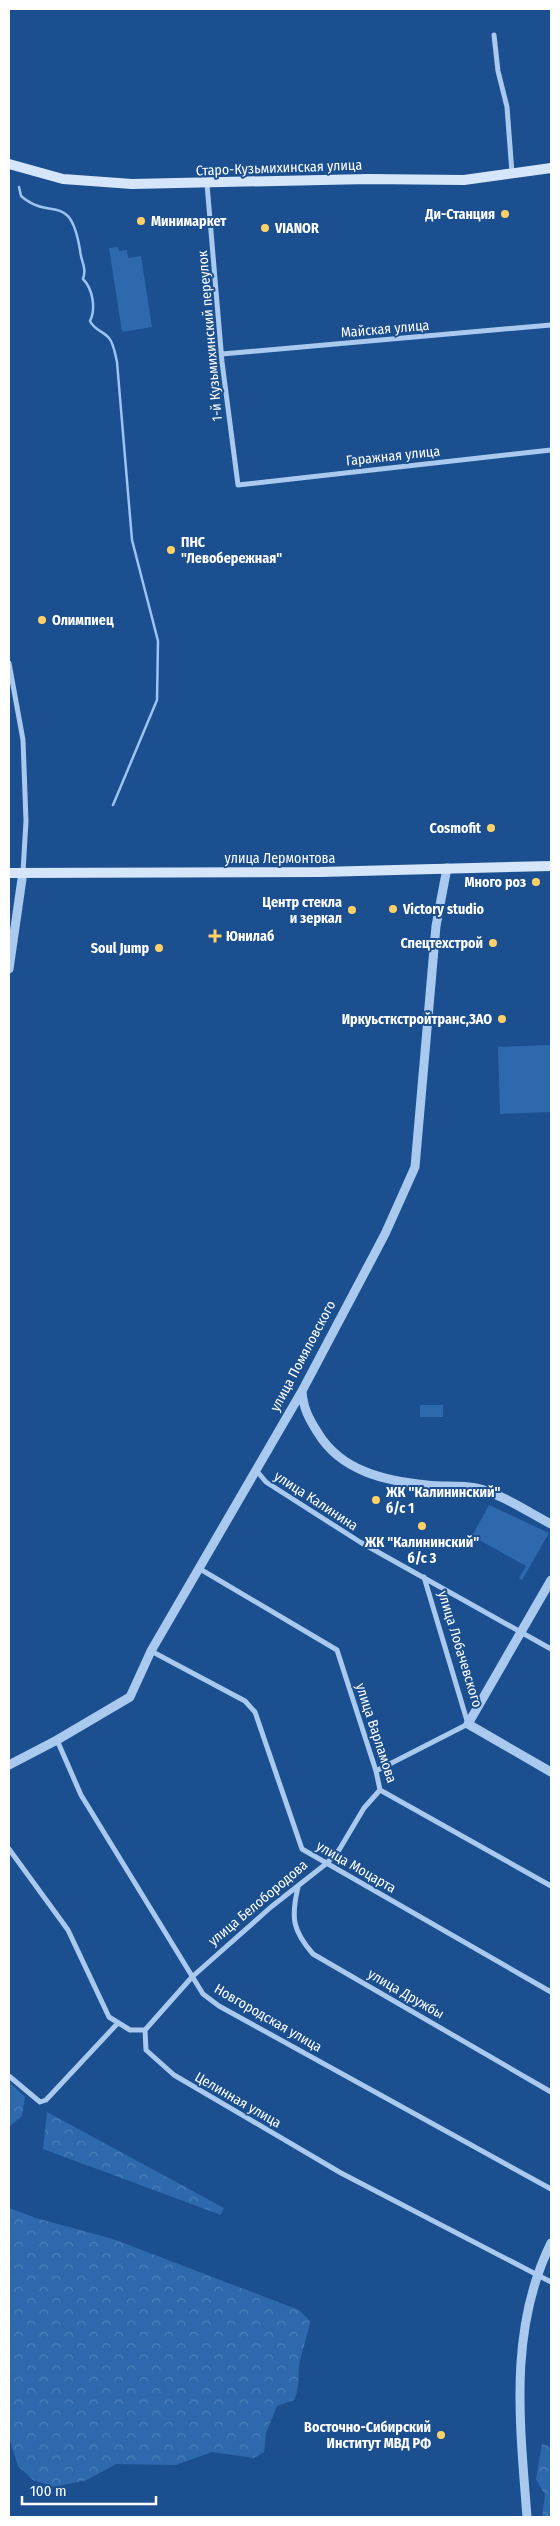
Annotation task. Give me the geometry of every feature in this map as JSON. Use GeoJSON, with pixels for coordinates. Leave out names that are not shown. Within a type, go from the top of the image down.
{"type":"FeatureCollection","features":[{"type":"Feature","properties":{"kind":"main road","name":"Старо-Кузьмихинская улица"},"geometry":{"type":"LineString","coordinates":[[9,164],[63,179],[116,184],[207,184],[368,179],[464,180],[551,168]]}},
{"type":"Feature","properties":{"kind":"main road","name":"улица Лермонтова"},"geometry":{"type":"LineString","coordinates":[[9,873],[320,872],[551,866]]}},
{"type":"Feature","properties":{"kind":"street"},"geometry":{"type":"LineString","coordinates":[[494,35],[498,71],[507,107],[512,173]]}},
{"type":"Feature","properties":{"kind":"street","name":"1-й Кузьмихинский переулок"},"geometry":{"type":"LineString","coordinates":[[207,184],[222,354],[238,485]]}},
{"type":"Feature","properties":{"kind":"street","name":"Майская улица"},"geometry":{"type":"LineString","coordinates":[[222,354],[551,325]]}},
{"type":"Feature","properties":{"kind":"street","name":"Гаражная улица"},"geometry":{"type":"LineString","coordinates":[[238,485],[551,450]]}},
{"type":"Feature","properties":{"kind":"street"},"geometry":{"type":"LineString","coordinates":[[9,663],[23,740],[26,821],[23,872],[9,968]]}},
{"type":"Feature","properties":{"kind":"street","name":"улица Помяловского"},"geometry":{"type":"LineString","coordinates":[[9,1765],[126,1701],[151,1651],[302,1391],[385,1234],[415,1167],[436,926],[446,868]]}},
{"type":"Feature","properties":{"kind":"street"},"geometry":{"type":"LineString","coordinates":[[302,1391],[303,1403],[308,1417],[324,1444],[337,1457],[354,1467],[378,1476],[426,1485],[461,1486],[487,1491],[551,1524]]}},
{"type":"Feature","properties":{"kind":"street","name":"улица Калинина"},"geometry":{"type":"LineString","coordinates":[[256,1470],[266,1482],[360,1542],[424,1576],[551,1649]]}},
{"type":"Feature","properties":{"kind":"street","name":"улица Варламова"},"geometry":{"type":"LineString","coordinates":[[200,1568],[337,1650],[376,1770],[380,1790],[551,1886]]}},
{"type":"Feature","properties":{"kind":"street","name":"улица Лобачевского"},"geometry":{"type":"LineString","coordinates":[[424,1576],[468,1724],[551,1772]]}},
{"type":"Feature","properties":{"kind":"street"},"geometry":{"type":"LineString","coordinates":[[376,1770],[468,1724],[551,1580]]}},
{"type":"Feature","properties":{"kind":"street","name":"улица Моцарта"},"geometry":{"type":"LineString","coordinates":[[151,1651],[244,1701],[255,1712],[302,1849],[551,1992]]}},
{"type":"Feature","properties":{"kind":"street","name":"Новгородская улица"},"geometry":{"type":"LineString","coordinates":[[57,1740],[81,1795],[203,1994],[219,2006],[551,2189]]}},
{"type":"Feature","properties":{"kind":"street","name":"улица Белобородова"},"geometry":{"type":"LineString","coordinates":[[145,2030],[192,1977],[271,1907],[327,1863],[339,1850],[364,1808],[380,1790]]}},
{"type":"Feature","properties":{"kind":"street"},"geometry":{"type":"LineString","coordinates":[[9,1849],[68,1930],[105,2009],[117,2024],[130,2030],[145,2030]]}},
{"type":"Feature","properties":{"kind":"street","name":"улица Дружбы"},"geometry":{"type":"LineString","coordinates":[[298,1887],[293,1918],[300,1939],[313,1954],[551,2092]]}},
{"type":"Feature","properties":{"kind":"street"},"geometry":{"type":"LineString","coordinates":[[9,2076],[34,2099],[40,2102],[46,2100],[78,2069],[117,2024]]}},
{"type":"Feature","properties":{"kind":"street","name":"Целинная улица"},"geometry":{"type":"LineString","coordinates":[[145,2030],[146,2050],[174,2075],[341,2173],[551,2282]]}},
{"type":"Feature","properties":{"kind":"street"},"geometry":{"type":"LineString","coordinates":[[527,2517],[520,2430],[520,2385],[524,2330],[537,2274],[551,2243]]}},
{"type":"Feature","properties":{"kind":"green space"},"geometry":{"type":"Polygon","coordinates":[[[118,247],[119,251],[127,250],[128,258],[141,256],[152,327],[122,332],[109,248],[118,247]]]}},
{"type":"Feature","properties":{"kind":"green space"},"geometry":{"type":"Polygon","coordinates":[[[551,1045],[551,1112],[500,1114],[498,1047],[551,1045]]]}},
{"type":"Feature","properties":{"kind":"green space"},"geometry":{"type":"Polygon","coordinates":[[[420,1405],[443,1405],[443,1417],[420,1417],[420,1405]]]}},
{"type":"Feature","properties":{"kind":"green space"},"geometry":{"type":"Polygon","coordinates":[[[489,1505],[549,1533],[522,1580],[519,1578],[526,1566],[472,1536],[489,1505]]]}},
{"type":"Feature","properties":{"kind":"green space"},"geometry":{"type":"Polygon","coordinates":[[[9,2082],[25,2097],[22,2116],[9,2127],[9,2082]]]}},
{"type":"Feature","properties":{"kind":"green space"},"geometry":{"type":"Polygon","coordinates":[[[47,2112],[224,2208],[221,2215],[43,2149],[47,2112]]]}},
{"type":"Feature","properties":{"kind":"green space"},"geometry":{"type":"Polygon","coordinates":[[[9,2208],[36,2218],[113,2239],[299,2310],[310,2321],[300,2361],[297,2390],[294,2400],[277,2406],[266,2433],[264,2452],[254,2458],[212,2452],[176,2465],[116,2464],[87,2480],[54,2487],[33,2480],[18,2466],[9,2438],[9,2208]]]}},
{"type":"Feature","properties":{"kind":"green space"},"geometry":{"type":"Polygon","coordinates":[[[542,2444],[551,2447],[551,2517],[542,2517],[545,2495],[536,2479],[542,2444]]]}},
{"type":"Feature","properties":{"kind":"waterway"},"geometry":{"type":"LineString","coordinates":[[19,187],[21,196],[32,203],[65,213],[71,220],[76,232],[84,268],[83,279],[89,288],[92,299],[93,311],[90,321],[111,340],[117,362],[132,540],[158,641],[157,700],[113,805]]}},
{"type":"Feature","properties":{"kind":"place","name":"Ди-Станция"},"geometry":{"type":"Point","coordinates":[505,214]}},
{"type":"Feature","properties":{"kind":"place","name":"Минимаркет"},"geometry":{"type":"Point","coordinates":[141,221]}},
{"type":"Feature","properties":{"kind":"place","name":"VIANOR"},"geometry":{"type":"Point","coordinates":[265,228]}},
{"type":"Feature","properties":{"kind":"place","name":"ПНС \"Левобережная\""},"geometry":{"type":"Point","coordinates":[171,550]}},
{"type":"Feature","properties":{"kind":"place","name":"Олимпиец"},"geometry":{"type":"Point","coordinates":[42,620]}},
{"type":"Feature","properties":{"kind":"place","name":"Cosmofit"},"geometry":{"type":"Point","coordinates":[491,828]}},
{"type":"Feature","properties":{"kind":"place","name":"Много роз"},"geometry":{"type":"Point","coordinates":[536,882]}},
{"type":"Feature","properties":{"kind":"place","name":"Victory studio"},"geometry":{"type":"Point","coordinates":[393,909]}},
{"type":"Feature","properties":{"kind":"place","name":"Центр стекла и зеркал"},"geometry":{"type":"Point","coordinates":[352,910]}},
{"type":"Feature","properties":{"kind":"place","name":"Юнилаб"},"geometry":{"type":"Point","coordinates":[215,936]}},
{"type":"Feature","properties":{"kind":"place","name":"Спецтехстрой"},"geometry":{"type":"Point","coordinates":[493,943]}},
{"type":"Feature","properties":{"kind":"place","name":"Soul Jump"},"geometry":{"type":"Point","coordinates":[159,948]}},
{"type":"Feature","properties":{"kind":"place","name":"Иркуьсткстройтранс,ЗАО"},"geometry":{"type":"Point","coordinates":[502,1019]}},
{"type":"Feature","properties":{"kind":"place","name":"ЖК \"Калининский\" б/с 1"},"geometry":{"type":"Point","coordinates":[376,1500]}},
{"type":"Feature","properties":{"kind":"place","name":"ЖК \"Калининский\" б/с 3"},"geometry":{"type":"Point","coordinates":[422,1526]}},
{"type":"Feature","properties":{"kind":"place","name":"Восточно-Сибирский Институт МВД РФ"},"geometry":{"type":"Point","coordinates":[441,2435]}}]}
